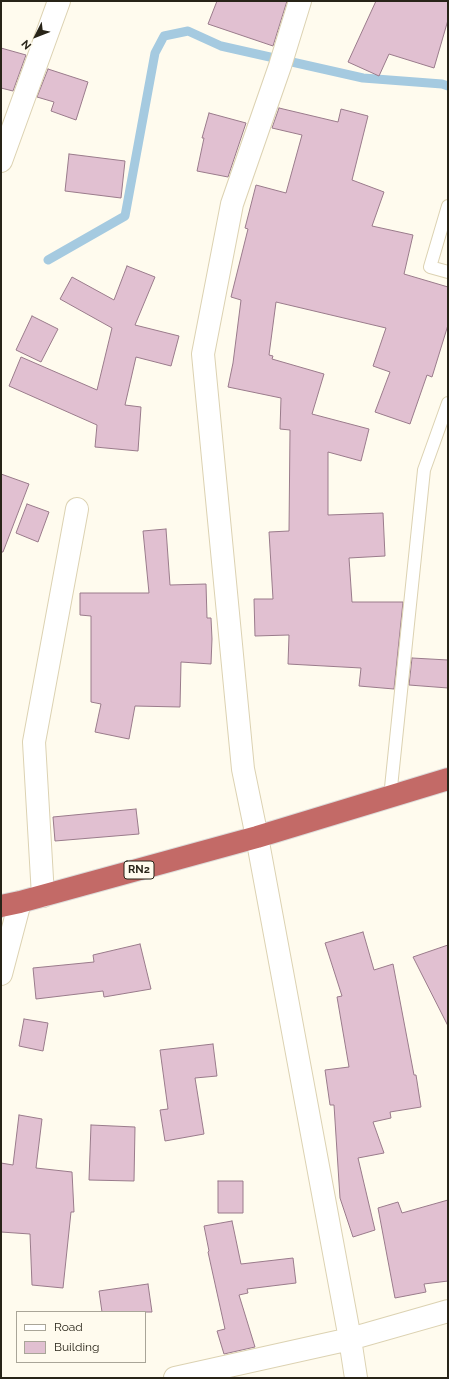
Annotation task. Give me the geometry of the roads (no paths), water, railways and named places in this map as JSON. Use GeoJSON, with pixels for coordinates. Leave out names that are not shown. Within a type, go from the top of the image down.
{"type":"FeatureCollection","features":[{"type":"Feature","properties":{"kind":"highway","name":"RN2"},"geometry":{"type":"LineString","coordinates":[[10,904],[258,837],[448,779]]}},
{"type":"Feature","properties":{"kind":"street"},"geometry":{"type":"LineString","coordinates":[[1,161],[59,1]]}},
{"type":"Feature","properties":{"kind":"street"},"geometry":{"type":"LineString","coordinates":[[300,1],[281,62],[232,204],[203,354],[243,770],[258,837],[356,1378]]}},
{"type":"Feature","properties":{"kind":"street"},"geometry":{"type":"LineString","coordinates":[[43,896],[34,742],[77,509]]}},
{"type":"Feature","properties":{"kind":"street"},"geometry":{"type":"LineString","coordinates":[[1,974],[10,904]]}},
{"type":"Feature","properties":{"kind":"street"},"geometry":{"type":"LineString","coordinates":[[175,1378],[350,1339],[448,1311]]}},
{"type":"Feature","properties":{"kind":"lane"},"geometry":{"type":"LineString","coordinates":[[448,206],[430,267],[448,272]]}},
{"type":"Feature","properties":{"kind":"lane"},"geometry":{"type":"LineString","coordinates":[[390,797],[424,470],[448,403]]}},
{"type":"Feature","properties":{"kind":"waterway"},"geometry":{"type":"LineString","coordinates":[[48,260],[125,216],[155,53],[164,36],[188,31],[221,46],[363,78],[442,84],[448,86]]}}]}
